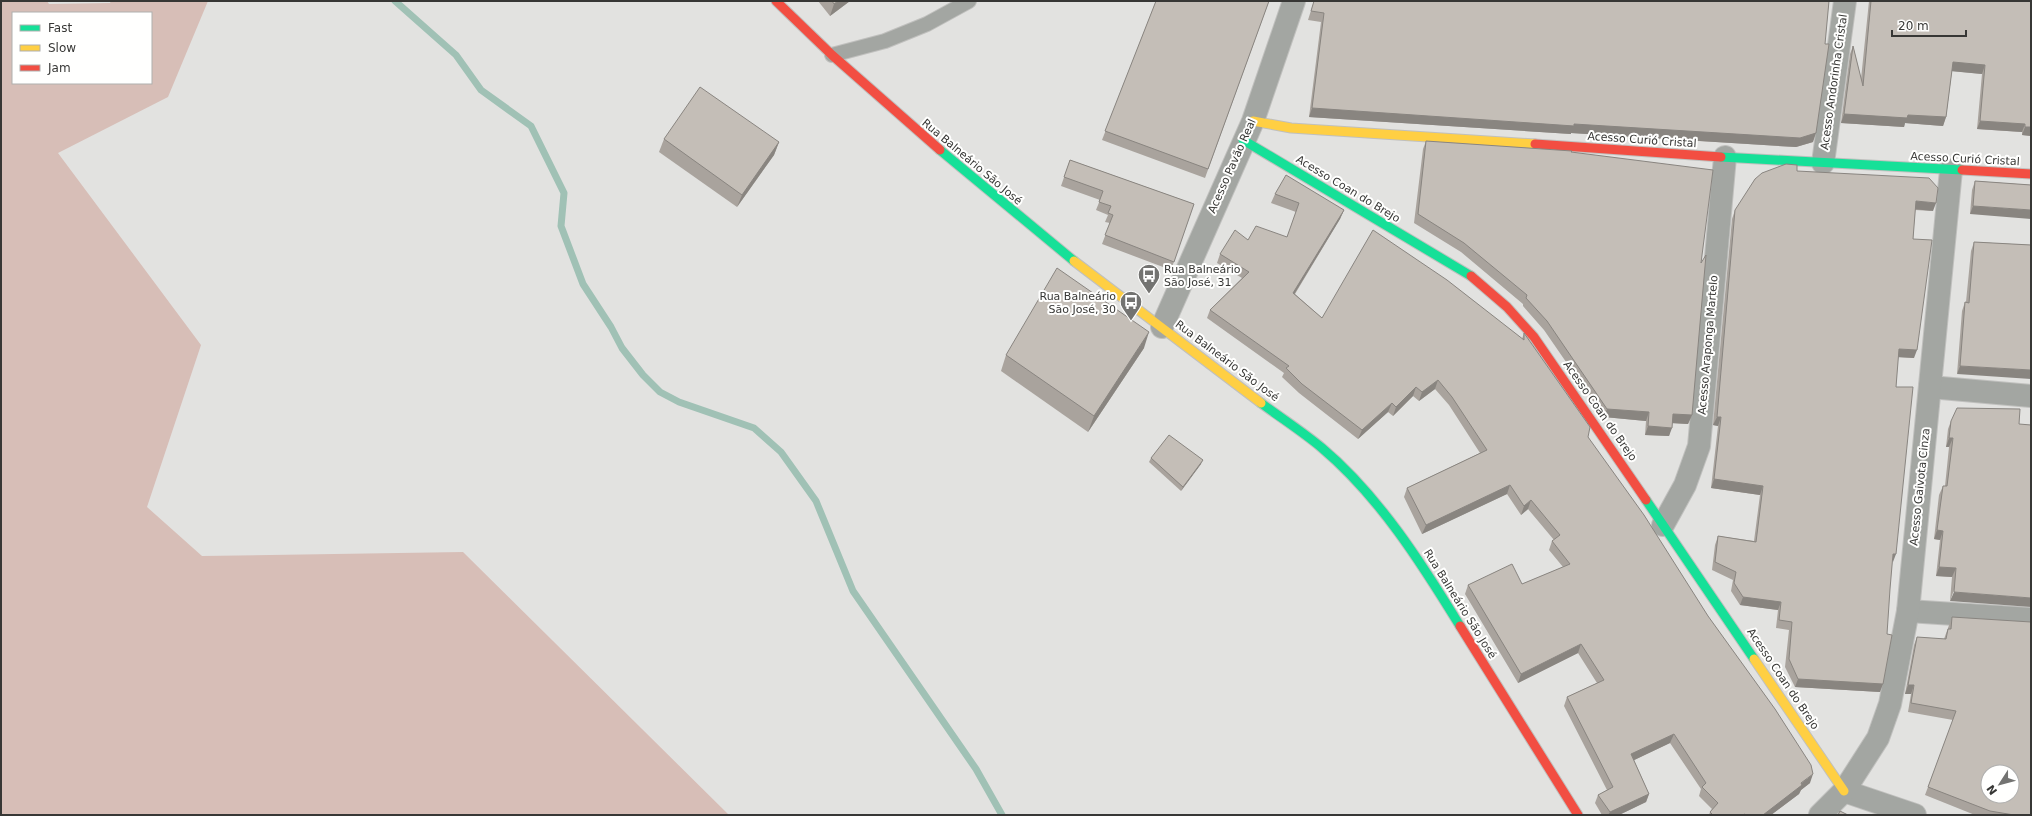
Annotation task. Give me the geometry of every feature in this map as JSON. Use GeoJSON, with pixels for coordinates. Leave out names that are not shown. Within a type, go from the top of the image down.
{"type":"FeatureCollection","features":[{"type":"Feature","properties":{"kind":"street","name":"Rua Balneário São José"},"geometry":{"type":"LineString","coordinates":[[776,1],[832,55],[915,130],[1096,279],[1323,449],[1357,483],[1391,522],[1423,565],[1578,815]]}},
{"type":"Feature","properties":{"kind":"street","name":"Acesso Pavão Real"},"geometry":{"type":"LineString","coordinates":[[1162,327],[1243,140],[1253,121],[1294,1]]}},
{"type":"Feature","properties":{"kind":"street","name":"Acesso Andorinha Cristal"},"geometry":{"type":"LineString","coordinates":[[1823,163],[1845,1]]}},
{"type":"Feature","properties":{"kind":"street","name":"Acesso Curió Cristal"},"geometry":{"type":"LineString","coordinates":[[1253,121],[1291,128],[1725,158],[2031,174]]}},
{"type":"Feature","properties":{"kind":"street","name":"Acesso Coan do Brejo"},"geometry":{"type":"LineString","coordinates":[[1243,140],[1472,277],[1507,307],[1534,337],[1844,791]]}},
{"type":"Feature","properties":{"kind":"street","name":"Acesso Araponga Martelo"},"geometry":{"type":"LineString","coordinates":[[1663,525],[1685,485],[1699,446],[1725,158]]}},
{"type":"Feature","properties":{"kind":"street","name":"Acesso Gaivota Cinza"},"geometry":{"type":"LineString","coordinates":[[1820,815],[1844,791],[1878,738],[1890,704],[1908,612],[1951,170]]}},
{"type":"Feature","properties":{"kind":"street"},"geometry":{"type":"LineString","coordinates":[[1930,387],[2031,396]]}},
{"type":"Feature","properties":{"kind":"street"},"geometry":{"type":"LineString","coordinates":[[1908,612],[2031,619]]}},
{"type":"Feature","properties":{"kind":"street"},"geometry":{"type":"LineString","coordinates":[[1844,791],[1915,815]]}},
{"type":"Feature","properties":{"kind":"lane"},"geometry":{"type":"LineString","coordinates":[[832,55],[885,41],[927,24],[969,1]]}},
{"type":"Feature","properties":{"kind":"shaded area"},"geometry":{"type":"Polygon","coordinates":[[[1,1],[47,1],[49,4],[110,3],[111,1],[208,1],[168,97],[58,153],[201,345],[147,507],[202,556],[463,552],[729,815],[1,815],[1,1]]]}},
{"type":"Feature","properties":{"kind":"building"},"geometry":{"type":"Polygon","coordinates":[[[1156,1],[1269,1],[1208,169],[1105,131],[1156,1]]]}},
{"type":"Feature","properties":{"kind":"building"},"geometry":{"type":"Polygon","coordinates":[[[1314,1],[1829,1],[1825,44],[1829,44],[1816,133],[1800,138],[1574,124],[1574,126],[1312,108],[1324,13],[1311,11],[1314,1]]]}},
{"type":"Feature","properties":{"kind":"building"},"geometry":{"type":"Polygon","coordinates":[[[1871,1],[2031,1],[2031,127],[2025,127],[2025,124],[1980,121],[1985,65],[1953,62],[1946,117],[1908,115],[1907,118],[1844,114],[1853,46],[1863,86],[1871,1]]]}},
{"type":"Feature","properties":{"kind":"building"},"geometry":{"type":"Polygon","coordinates":[[[700,87],[779,142],[742,195],[664,139],[700,87]]]}},
{"type":"Feature","properties":{"kind":"building"},"geometry":{"type":"Polygon","coordinates":[[[1426,141],[1572,151],[1571,152],[1713,170],[1701,263],[1706,255],[1692,415],[1673,414],[1672,428],[1648,426],[1649,412],[1607,409],[1547,321],[1526,298],[1527,295],[1464,243],[1418,214],[1426,141]]]}},
{"type":"Feature","properties":{"kind":"building"},"geometry":{"type":"Polygon","coordinates":[[[1070,160],[1194,204],[1174,262],[1105,235],[1113,215],[1108,213],[1111,206],[1099,202],[1103,191],[1064,177],[1070,160]]]}},
{"type":"Feature","properties":{"kind":"building"},"geometry":{"type":"Polygon","coordinates":[[[1786,164],[1797,165],[1797,171],[1929,178],[1938,188],[1936,203],[1916,201],[1913,239],[1932,240],[1917,350],[1899,349],[1896,387],[1913,387],[1896,554],[1893,554],[1890,589],[1887,634],[1892,635],[1883,684],[1798,679],[1789,659],[1792,622],[1779,620],[1781,602],[1743,597],[1734,583],[1736,572],[1715,562],[1718,536],[1756,542],[1763,486],[1714,479],[1721,417],[1717,417],[1735,210],[1755,179],[1762,173],[1786,164]]]}},
{"type":"Feature","properties":{"kind":"building"},"geometry":{"type":"Polygon","coordinates":[[[1286,175],[1344,210],[1293,293],[1322,318],[1373,230],[1447,280],[1524,340],[1524,333],[1590,427],[1588,437],[1644,515],[1708,616],[1775,709],[1811,765],[1813,774],[1801,783],[1802,785],[1763,815],[1713,815],[1710,812],[1718,803],[1702,787],[1706,783],[1674,734],[1631,754],[1649,794],[1610,812],[1598,795],[1613,787],[1567,697],[1604,680],[1581,644],[1521,674],[1468,585],[1512,564],[1522,584],[1570,564],[1552,541],[1560,535],[1531,500],[1524,506],[1510,485],[1426,525],[1407,488],[1487,450],[1452,397],[1438,380],[1422,392],[1416,387],[1396,407],[1392,403],[1362,430],[1302,384],[1286,368],[1289,366],[1210,310],[1249,272],[1220,254],[1235,230],[1248,240],[1256,226],[1287,237],[1299,203],[1275,194],[1286,175]]]}},
{"type":"Feature","properties":{"kind":"building"},"geometry":{"type":"Polygon","coordinates":[[[1975,181],[2031,185],[2031,210],[1973,206],[1975,181]]]}},
{"type":"Feature","properties":{"kind":"building"},"geometry":{"type":"Polygon","coordinates":[[[1974,242],[2031,245],[2031,370],[1960,366],[1965,302],[1969,303],[1974,242]]]}},
{"type":"Feature","properties":{"kind":"building"},"geometry":{"type":"Polygon","coordinates":[[[1057,268],[1149,332],[1094,416],[1006,355],[1057,268]]]}},
{"type":"Feature","properties":{"kind":"building"},"geometry":{"type":"Polygon","coordinates":[[[1957,408],[2020,409],[2019,424],[2031,425],[2031,598],[1954,592],[1956,568],[1939,567],[1943,531],[1937,530],[1943,486],[1947,486],[1953,438],[1949,438],[1951,421],[1957,408]]]}},
{"type":"Feature","properties":{"kind":"building"},"geometry":{"type":"Polygon","coordinates":[[[1169,435],[1203,460],[1183,487],[1151,458],[1169,435]]]}},
{"type":"Feature","properties":{"kind":"building"},"geometry":{"type":"Polygon","coordinates":[[[1952,617],[2031,622],[2031,815],[2014,815],[1990,811],[1928,787],[1956,711],[1911,703],[1914,685],[1908,685],[1917,637],[1946,639],[1948,629],[1951,629],[1952,617]]]}},
{"type":"Feature","properties":{"kind":"building"},"geometry":{"type":"Polygon","coordinates":[[[1840,811],[1848,815],[1838,815],[1840,811]]]}},
{"type":"Feature","properties":{"kind":"waterway"},"geometry":{"type":"LineString","coordinates":[[395,1],[456,55],[481,90],[531,126],[564,193],[561,226],[583,284],[611,327],[622,348],[643,375],[660,392],[679,402],[754,428],[781,452],[816,501],[853,591],[976,769],[1002,815]]}},
{"type":"Feature","properties":{"kind":"traffic: fast"},"geometry":{"type":"LineString","coordinates":[[1243,140],[1471,276]]}},
{"type":"Feature","properties":{"kind":"traffic: fast"},"geometry":{"type":"LineString","coordinates":[[940,150],[1074,261]]}},
{"type":"Feature","properties":{"kind":"traffic: fast"},"geometry":{"type":"LineString","coordinates":[[1721,157],[1962,170]]}},
{"type":"Feature","properties":{"kind":"traffic: fast"},"geometry":{"type":"LineString","coordinates":[[1261,403],[1322,448],[1362,487],[1381,509],[1415,555],[1460,626]]}},
{"type":"Feature","properties":{"kind":"traffic: fast"},"geometry":{"type":"LineString","coordinates":[[1646,500],[1754,659]]}},
{"type":"Feature","properties":{"kind":"traffic: slow"},"geometry":{"type":"LineString","coordinates":[[1253,121],[1291,128],[1535,144]]}},
{"type":"Feature","properties":{"kind":"traffic: slow"},"geometry":{"type":"LineString","coordinates":[[1074,261],[1261,403]]}},
{"type":"Feature","properties":{"kind":"traffic: slow"},"geometry":{"type":"LineString","coordinates":[[1754,659],[1844,791]]}},
{"type":"Feature","properties":{"kind":"traffic: jam"},"geometry":{"type":"LineString","coordinates":[[776,1],[832,55],[940,150]]}},
{"type":"Feature","properties":{"kind":"traffic: jam"},"geometry":{"type":"LineString","coordinates":[[1535,144],[1721,157]]}},
{"type":"Feature","properties":{"kind":"traffic: jam"},"geometry":{"type":"LineString","coordinates":[[1962,170],[2031,174]]}},
{"type":"Feature","properties":{"kind":"traffic: jam"},"geometry":{"type":"LineString","coordinates":[[1471,276],[1507,307],[1534,337],[1646,500]]}},
{"type":"Feature","properties":{"kind":"traffic: jam"},"geometry":{"type":"LineString","coordinates":[[1460,626],[1578,815]]}},
{"type":"Feature","properties":{"kind":"place","name":"Rua Balneário São José, 31"},"geometry":{"type":"Point","coordinates":[1149,294]}},
{"type":"Feature","properties":{"kind":"place","name":"Rua Balneário São José, 30"},"geometry":{"type":"Point","coordinates":[1131,322]}}]}
